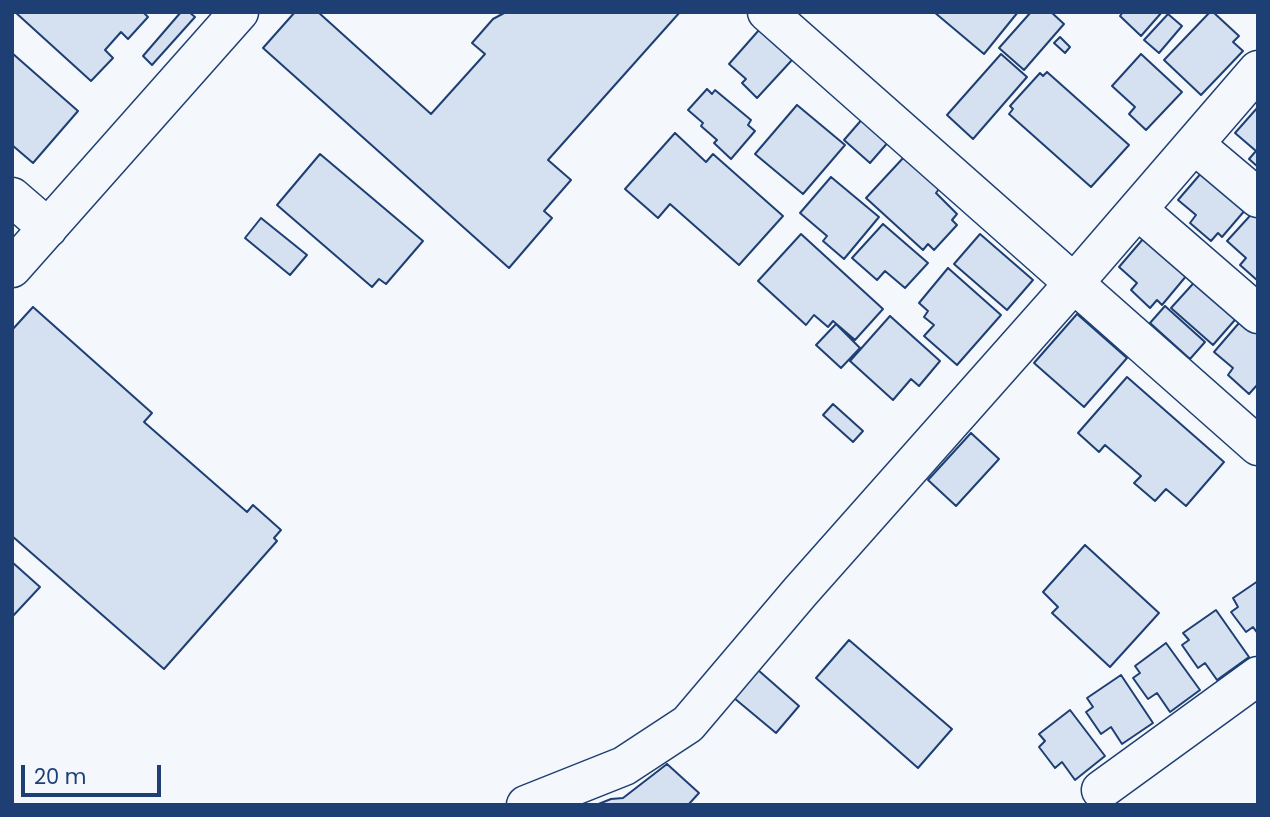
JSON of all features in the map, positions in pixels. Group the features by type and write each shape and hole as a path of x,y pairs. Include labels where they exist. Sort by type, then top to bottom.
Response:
{"street":[{"path":"12,268 239,12"},
{"path":"767,12 1258,446"},
{"path":"526,805 624,766 688,723 800,592 1074,284 1258,70"},
{"path":"1194,144 1258,198"},
{"path":"12,197 48,228"},
{"path":"1138,210 1258,314"},
{"path":"1101,790 1258,676"}],"building":[{"path":"15,12 143,12 148,17 128,39 121,32 105,50 113,58 91,81"},
{"path":"181,12 189,12 195,17 152,65 143,56"},
{"path":"295,12 318,12 431,114 485,54 472,43 493,19 506,12 680,12 548,160 571,180 544,211 552,218 509,268 263,48"},
{"path":"934,12 1018,12 984,54"},
{"path":"1031,12 1051,12 1064,24 1024,70 999,48"},
{"path":"1123,12 1162,12 1141,36 1120,16"},
{"path":"1210,12 1239,36 1233,42 1243,51 1201,95 1164,60"},
{"path":"1168,14 1182,26 1159,53 1144,40"},
{"path":"759,30 792,60 757,98 742,83 746,79 729,64"},
{"path":"1060,37 1070,47 1065,53 1054,43"},
{"path":"12,53 78,111 33,163 12,145"},
{"path":"1001,54 1027,77 973,139 947,115"},
{"path":"1141,54 1182,92 1146,130 1129,114 1135,107 1112,86"},
{"path":"1047,72 1129,145 1091,187 1009,114 1013,109 1010,106 1040,73 1043,76"},
{"path":"707,89 712,94 715,90 751,120 748,125 755,131 731,159 714,143 717,140 701,126 703,123 688,110"},
{"path":"797,105 845,145 803,194 755,154"},
{"path":"1258,107 1258,167 1249,159 1256,151 1235,133"},
{"path":"864,117 890,140 870,163 844,140"},
{"path":"675,133 706,162 713,154 783,216 739,265 670,204 658,218 625,189"},
{"path":"320,154 423,241 386,284 379,279 372,287 277,205"},
{"path":"904,157 939,189 936,193 957,214 952,220 957,225 934,250 928,244 923,250 866,198"},
{"path":"1209,164 1252,202 1222,237 1218,233 1211,241 1190,223 1196,215 1178,200"},
{"path":"831,177 879,217 844,259 823,241 827,236 800,213"},
{"path":"1258,207 1258,281 1240,265 1246,258 1227,241"},
{"path":"261,218 307,255 290,275 245,238"},
{"path":"883,224 928,263 905,288 885,271 877,280 852,258"},
{"path":"1149,232 1192,269 1162,305 1157,300 1150,308 1131,290 1137,283 1119,267"},
{"path":"801,234 883,309 855,340 833,321 828,327 814,315 806,325 758,281"},
{"path":"980,234 1033,280 1007,310 954,264"},
{"path":"948,268 1001,315 957,365 924,336 934,325 924,317 928,311 919,303"},
{"path":"1200,276 1241,313 1213,345 1171,308"},
{"path":"1165,306 1205,342 1190,359 1150,323"},
{"path":"33,307 152,413 144,422 247,512 253,505 281,530 274,538 277,541 164,669 12,536 12,330"},
{"path":"1077,314 1127,358 1084,407 1034,363"},
{"path":"890,316 940,361 919,386 911,379 893,400 850,361"},
{"path":"1245,316 1258,328 1258,384 1249,394 1228,375 1233,368 1214,352"},
{"path":"836,324 860,348 841,368 816,345"},
{"path":"1127,377 1224,462 1186,506 1166,489 1155,501 1134,483 1141,476 1105,445 1099,452 1078,433"},
{"path":"833,404 863,431 853,442 823,415"},
{"path":"971,433 999,459 956,506 928,480"},
{"path":"1085,545 1159,613 1110,667 1052,613 1058,607 1043,592"},
{"path":"12,562 40,587 12,617"},
{"path":"1258,581 1258,634 1253,627 1246,632 1231,612 1238,607 1233,598"},
{"path":"1216,610 1249,657 1217,680 1205,663 1198,668 1182,645 1189,640 1183,633"},
{"path":"849,640 952,729 918,768 816,678"},
{"path":"1166,643 1200,690 1170,712 1157,693 1148,699 1133,678 1140,673 1135,666"},
{"path":"758,670 799,706 776,733 734,698"},
{"path":"1121,675 1153,723 1122,744 1111,727 1101,734 1086,712 1093,707 1087,698"},
{"path":"1070,710 1105,756 1075,780 1062,762 1055,768 1039,747 1045,741 1039,734"},
{"path":"667,764 699,793 688,805 596,805 623,798"}]}
